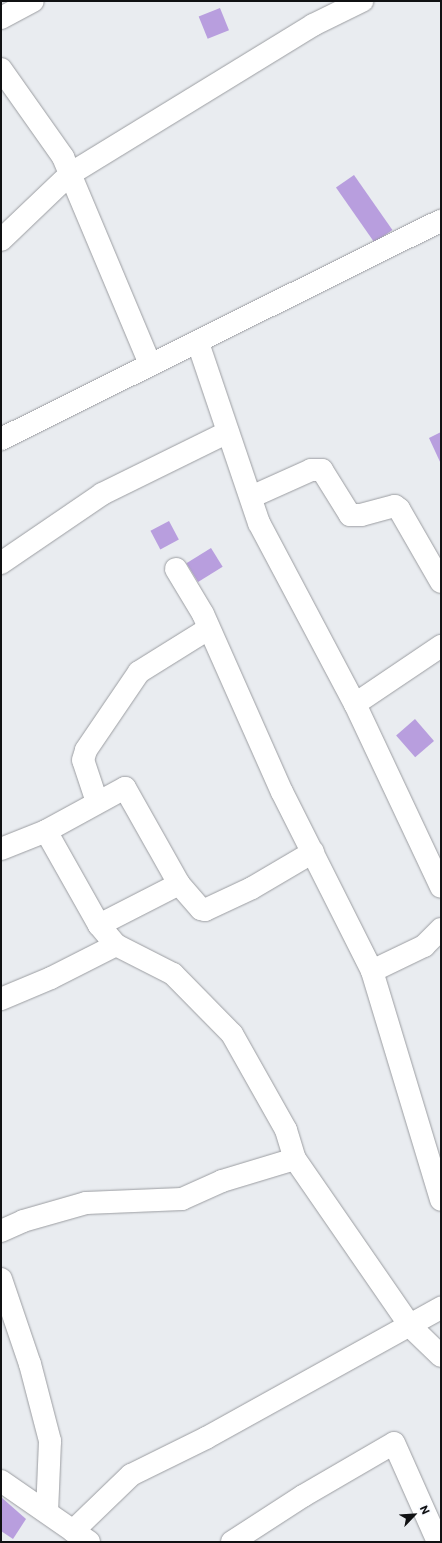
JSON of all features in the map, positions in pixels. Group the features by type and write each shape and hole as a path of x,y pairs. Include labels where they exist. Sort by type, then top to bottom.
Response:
{"street":[{"path":"1,18 33,1"},
{"path":"1,240 70,174 306,29 329,8 362,1"},
{"path":"1,69 63,157 150,364"},
{"path":"1,439 150,364 198,343 440,227"},
{"path":"198,343 259,523 355,704 441,887"},
{"path":"1,563 102,494 228,432"},
{"path":"250,497 311,470 322,470 350,515 362,515 395,506 399,509 441,582"},
{"path":"176,569 208,629 282,792 372,971 440,1193"},
{"path":"97,802 83,760 86,750 139,672 208,629"},
{"path":"355,704 441,646"},
{"path":"1,849 46,831 125,788 180,884 200,909 205,910 252,888 313,852"},
{"path":"46,831 99,924 116,945 173,974 232,1034 286,1130 295,1159 410,1326 441,1356"},
{"path":"99,924 132,906 180,884"},
{"path":"372,971 424,946 441,929"},
{"path":"1,999 51,978 116,945"},
{"path":"1,1231 23,1220 86,1203 182,1199 222,1181 295,1159"},
{"path":"1,1279 30,1364 50,1441 48,1512"},
{"path":"1,1481 81,1536 131,1475 206,1438 441,1308"},
{"path":"232,1542 303,1496 394,1443 438,1542"}],"building":[{"path":"220,8 229,30 208,39 199,17"},
{"path":"354,175 392,230 374,243 336,188"},
{"path":"441,432 441,464 429,438"},
{"path":"169,521 179,540 160,549 150,531"},
{"path":"211,548 223,567 198,582 186,563"},
{"path":"415,719 434,741 415,757 396,735"},
{"path":"1,1497 26,1519 13,1539 1,1531"}]}
